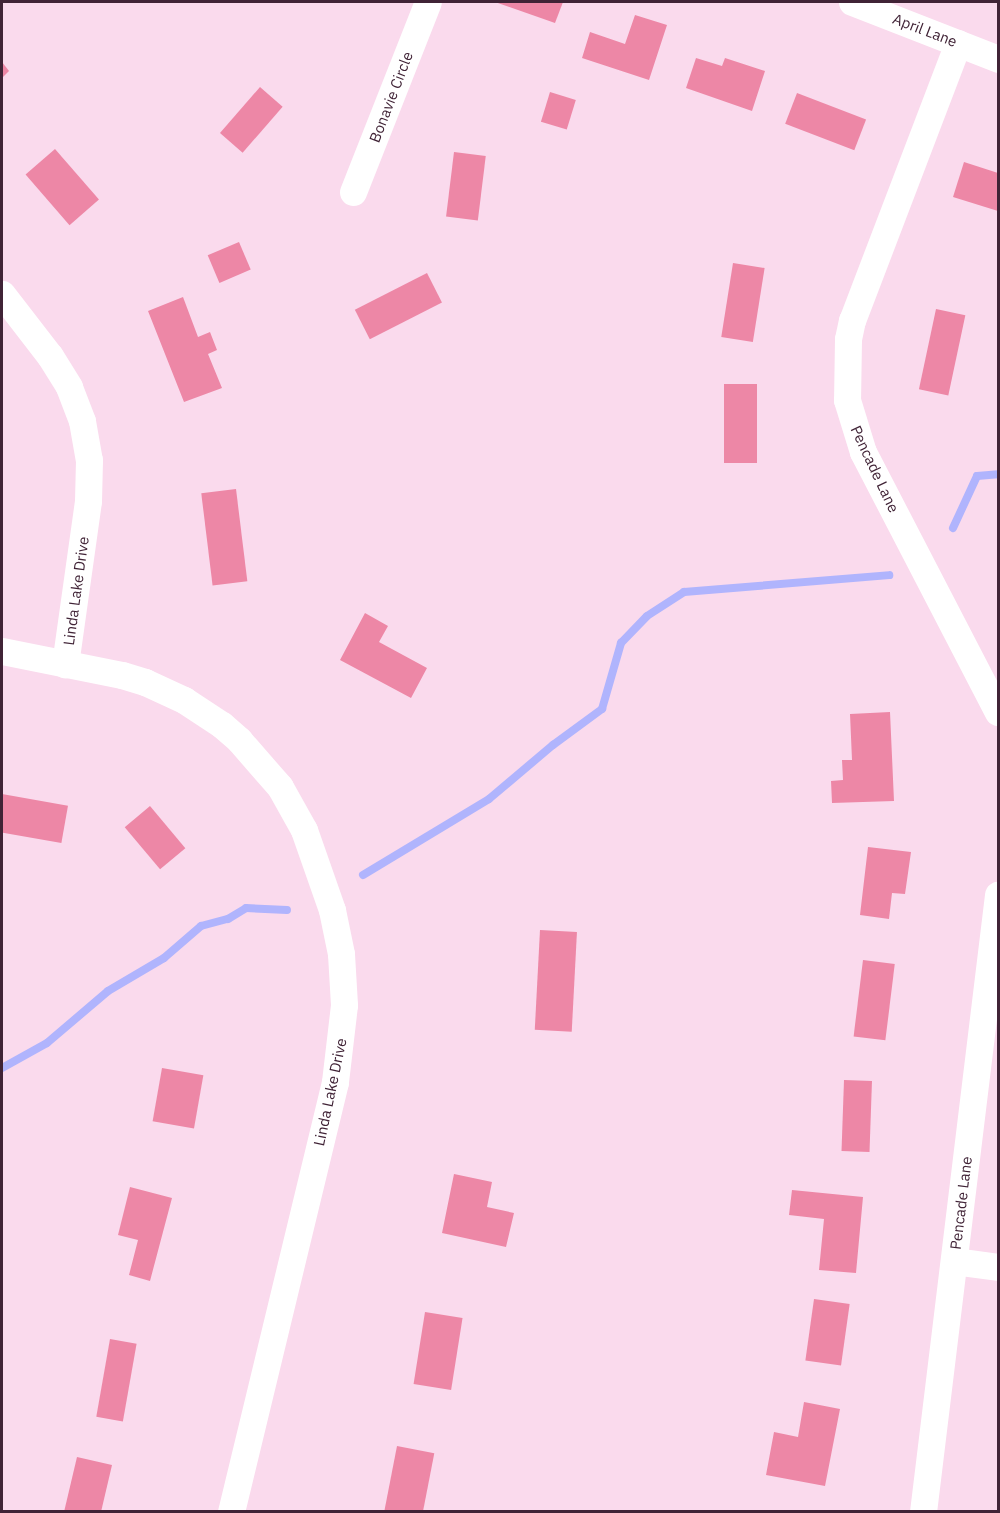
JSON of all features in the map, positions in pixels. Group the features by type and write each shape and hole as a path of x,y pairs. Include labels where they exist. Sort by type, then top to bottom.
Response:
{"street":[{"name":"Bonavie Circle","path":"353,192 428,2"},
{"name":"April Lane","path":"852,2 999,58"},
{"name":"Pencade Lane","path":"958,43 852,320 848,339 847,400 863,452 999,712"},
{"name":"Linda Lake Drive","path":"2,294 50,356 69,387 82,421 88,460 88,501 65,664 145,682 184,700 240,740 280,787 304,830 332,910 341,954 344,1005 335,1082 231,1512"},
{"path":"2,651 65,664"},
{"name":"Pencade Lane","path":"923,1512 999,895"},
{"path":"954,1261 999,1267"}],"building":[{"path":"495,2 563,2 555,23"},
{"path":"635,15 667,25 649,80 582,58 590,32 625,44"},
{"path":"696,58 722,66 725,58 765,71 752,111 686,88"},
{"path":"2,62 9,71 2,78"},
{"path":"260,87 283,107 243,153 220,133"},
{"path":"550,92 576,100 567,130 541,122"},
{"path":"797,93 866,120 854,150 785,124"},
{"path":"55,149 99,200 70,225 26,175"},
{"path":"454,152 486,156 478,220 446,217"},
{"path":"964,162 998,173 998,211 953,197"},
{"path":"239,242 251,270 219,283 208,255"},
{"path":"733,263 765,268 753,342 721,337"},
{"path":"427,273 442,302 370,339 355,310"},
{"path":"183,297 198,337 210,332 217,350 208,354 222,388 184,402 148,311"},
{"path":"936,309 965,315 948,395 919,389"},
{"path":"724,384 757,384 757,463 724,463"},
{"path":"236,489 247,581 213,586 201,493"},
{"path":"365,613 388,626 379,642 427,668 411,698 340,660"},
{"path":"890,712 894,801 832,803 831,781 843,780 842,760 852,760 850,714"},
{"path":"2,794 68,806 61,843 2,833"},
{"path":"150,806 185,848 160,869 125,827"},
{"path":"868,847 911,852 905,894 892,893 889,919 860,915"},
{"path":"540,930 577,932 572,1032 535,1030"},
{"path":"863,960 895,964 885,1040 854,1036"},
{"path":"162,1068 203,1075 194,1128 153,1121"},
{"path":"844,1080 872,1081 870,1152 842,1151"},
{"path":"454,1174 492,1182 487,1207 514,1213 506,1247 442,1233"},
{"path":"130,1187 172,1198 150,1281 129,1275 138,1240 118,1235"},
{"path":"792,1190 863,1197 856,1273 819,1270 824,1219 789,1215"},
{"path":"814,1299 850,1304 841,1365 805,1360"},
{"path":"425,1312 463,1318 451,1390 414,1384"},
{"path":"110,1339 137,1344 123,1421 96,1417"},
{"path":"804,1402 840,1409 825,1486 766,1475 774,1432 798,1437"},
{"path":"397,1446 434,1453 423,1512 384,1512"},
{"path":"77,1457 112,1465 101,1512 64,1512"}],"waterway":[{"path":"953,528 977,476 998,474"},
{"path":"363,875 489,799 553,745 602,709 621,643 647,616 684,592 889,575"},
{"path":"2,1068 47,1043 108,991 164,958 201,926 228,919 246,908 287,910"}]}
